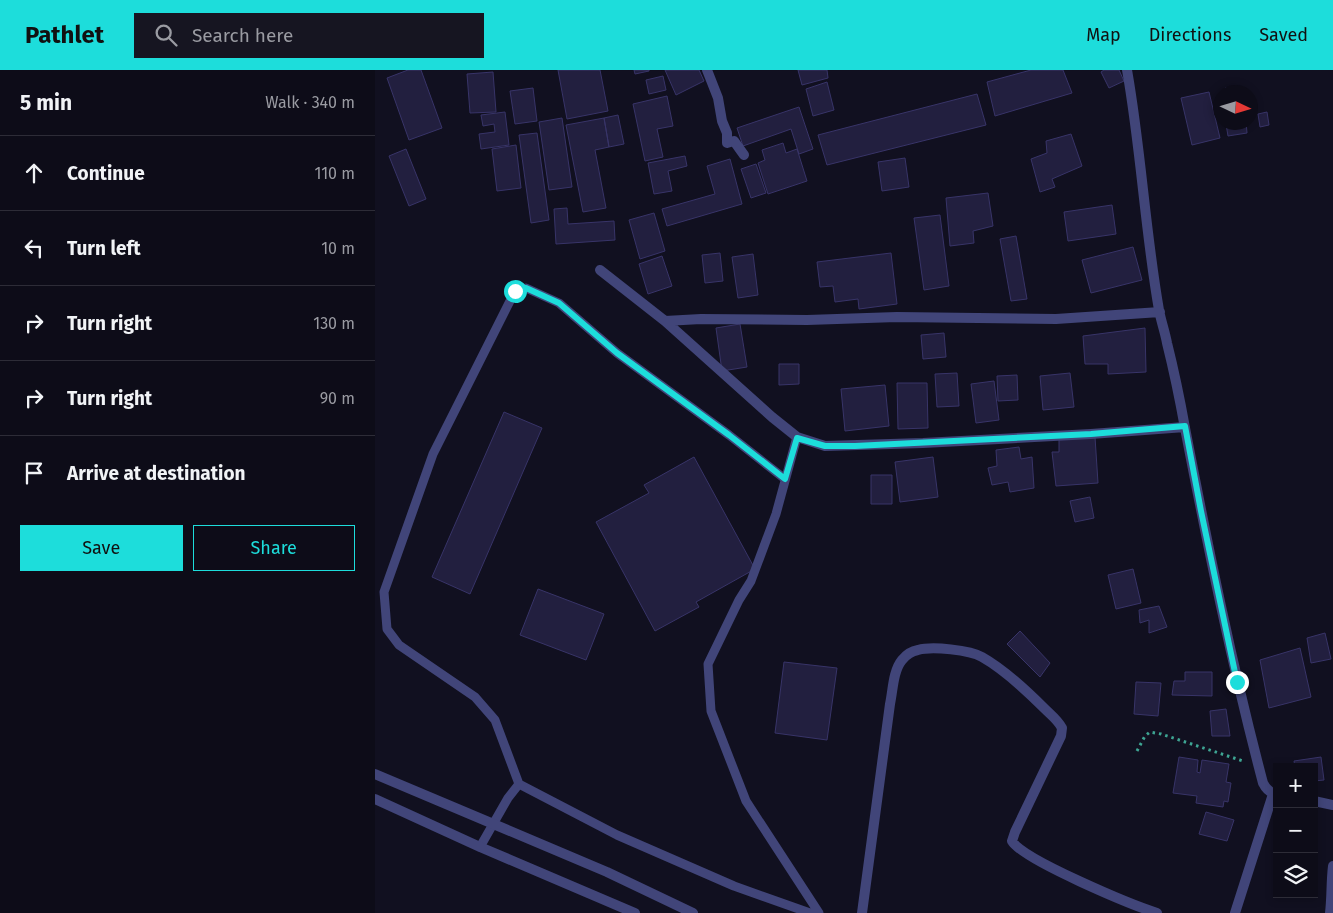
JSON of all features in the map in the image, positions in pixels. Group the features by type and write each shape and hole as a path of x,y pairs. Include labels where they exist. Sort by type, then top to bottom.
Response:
{"street":[{"path":"707,70 718,98 721,121 727,133 727,143 734,141 744,155"},
{"path":"1127,70 1134,107 1151,254 1160,312 1237,682 1263,783 1266,789 1273,793"},
{"path":"600,270 665,321 797,438 825,446 1091,434 1185,426"},
{"path":"665,321 897,317 1056,319 1160,312"},
{"path":"862,913 890,704 896,673 901,660 910,653 919,649 933,648 982,657 1031,696 1063,728 1061,736 1015,832 1012,841 1014,844 1031,857 1091,886 1157,913"},
{"path":"375,774 607,872 693,913"},
{"path":"375,799 480,847 635,913"},
{"path":"1235,913 1273,800"},
{"path":"1318,802 1333,805"},
{"path":"1330,913 1330,889 1333,866"}],"lane":[{"path":"785,479 729,435 617,353 559,303 526,288 515,291 433,454 384,592 387,629 399,645 475,697 495,720 519,784 617,834 735,886 810,913"},
{"path":"797,438 777,514 751,580 739,600 708,664 711,711 746,801 819,913"},
{"path":"480,847 508,798 519,784"}],"path":[{"path":"1137,751 1145,736 1150,732 1258,766"}],"building":[{"path":"408,70 421,70 442,128 409,140 387,78"},
{"path":"558,70 600,70 608,111 567,119"},
{"path":"634,70 649,70 649,71 635,74"},
{"path":"665,70 699,70 704,81 676,95"},
{"path":"798,70 827,70 828,78 802,85"},
{"path":"1031,70 1063,70 1072,93 995,116 987,82"},
{"path":"1104,70 1119,70 1124,81 1109,88 1101,72"},
{"path":"493,72 496,112 470,113 467,74"},
{"path":"663,76 666,90 649,94 646,80"},
{"path":"827,82 834,110 813,116 806,89"},
{"path":"533,88 537,121 515,124 510,91"},
{"path":"1209,92 1213,109 1213,130 1218,130 1220,138 1192,145 1181,98"},
{"path":"977,94 986,125 827,165 818,135"},
{"path":"667,96 673,126 657,129 663,157 645,161 633,104"},
{"path":"799,107 813,149 799,154 791,129 743,146 737,128"},
{"path":"505,112 509,145 481,149 479,134 495,132 494,124 483,126 481,115"},
{"path":"1267,112 1269,125 1260,127 1258,114"},
{"path":"618,115 624,144 609,147 604,118"},
{"path":"562,118 572,187 549,190 539,122"},
{"path":"604,118 609,147 595,150 606,208 583,212 566,125"},
{"path":"1227,130 1247,130 1247,133 1228,136"},
{"path":"537,133 549,220 531,223 519,135"},
{"path":"1071,134 1082,166 1052,179 1055,187 1040,192 1031,159 1047,153 1046,141"},
{"path":"783,143 786,153 797,149 807,181 768,194 758,163 765,160 762,150"},
{"path":"516,145 521,188 497,191 492,149"},
{"path":"406,149 426,199 409,206 389,156"},
{"path":"685,156 687,166 668,171 672,191 654,194 648,163"},
{"path":"905,158 909,187 882,191 878,162"},
{"path":"730,159 742,204 667,226 662,209 715,194 707,166"},
{"path":"756,164 766,193 751,198 741,169"},
{"path":"988,193 993,226 973,231 974,243 950,246 946,198"},
{"path":"1112,205 1116,234 1068,241 1064,212"},
{"path":"567,208 568,224 614,221 615,240 556,244 554,209"},
{"path":"654,213 665,251 640,259 629,220"},
{"path":"940,215 949,286 924,290 914,218"},
{"path":"1016,236 1027,299 1011,301 1000,239"},
{"path":"1133,247 1142,280 1091,293 1082,260"},
{"path":"720,253 723,281 705,283 702,255"},
{"path":"891,253 897,304 859,309 858,299 835,302 833,286 820,287 817,262"},
{"path":"753,254 758,295 738,298 732,257"},
{"path":"662,256 672,286 648,294 639,264"},
{"path":"740,324 747,367 722,371 716,328"},
{"path":"1145,328 1146,372 1108,374 1108,364 1085,364 1083,336"},
{"path":"944,333 946,357 923,359 921,335"},
{"path":"779,364 799,364 799,384 779,385"},
{"path":"957,373 959,406 937,407 935,374"},
{"path":"1070,373 1074,407 1043,410 1040,376"},
{"path":"1017,375 1018,400 998,401 997,376"},
{"path":"994,381 999,420 976,423 971,384"},
{"path":"897,383 927,383 928,428 898,429"},
{"path":"885,385 889,426 845,431 841,389"},
{"path":"504,412 542,428 470,594 432,577"},
{"path":"1095,437 1098,483 1056,486 1052,452 1059,452 1059,439"},
{"path":"1019,447 1021,459 1032,457 1034,488 1010,492 1008,482 992,485 988,468 997,466 996,450"},
{"path":"694,457 755,569 696,602 699,607 655,631 596,522 649,493 644,485"},
{"path":"933,457 938,497 900,502 895,462"},
{"path":"871,475 892,475 892,504 871,504"},
{"path":"1090,497 1094,518 1075,522 1070,501"},
{"path":"1133,569 1141,603 1116,609 1108,575"},
{"path":"538,589 604,614 586,660 520,635"},
{"path":"1159,606 1167,627 1149,633 1149,620 1140,623 1139,610"},
{"path":"1020,631 1050,663 1040,677 1007,644"},
{"path":"1325,633 1331,659 1311,663 1307,638"},
{"path":"1300,648 1311,697 1269,708 1260,660"},
{"path":"784,662 837,668 827,740 775,733"},
{"path":"1185,672 1212,672 1212,696 1172,695 1174,681 1185,681"},
{"path":"1136,682 1161,683 1158,716 1134,714"},
{"path":"1226,709 1230,736 1212,736 1210,711"},
{"path":"1179,757 1198,760 1197,772 1200,773 1202,760 1229,764 1226,782 1231,783 1228,802 1224,801 1223,807 1196,803 1197,796 1173,793"},
{"path":"1321,757 1324,780 1318,781 1318,763 1294,763 1294,761"},
{"path":"1206,812 1234,820 1227,841 1199,834"}],"route":[{"path":"515,291 526,288 559,303 617,353 729,435 785,479 797,438 825,446 855,446 1091,434 1185,426 1237,682"}]}
